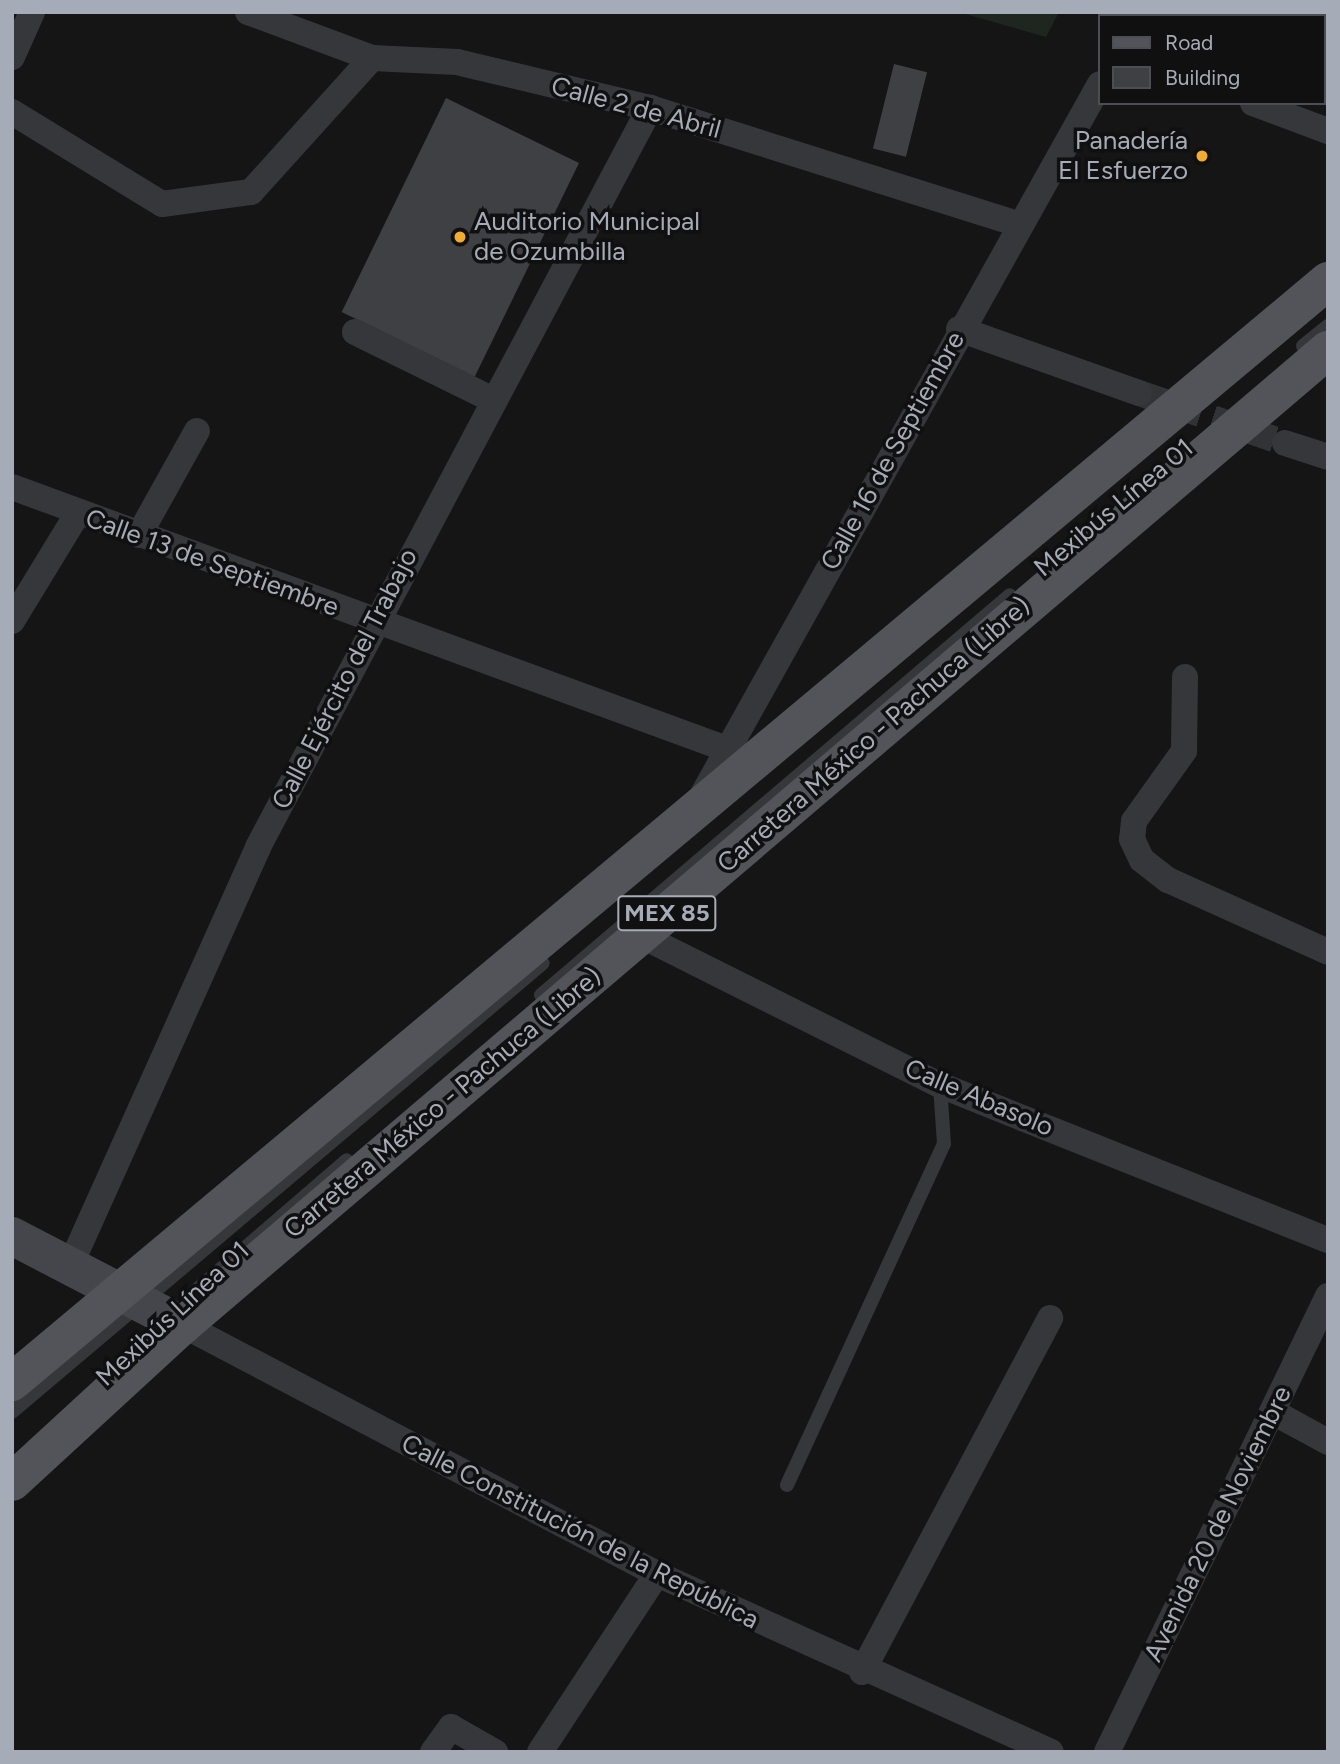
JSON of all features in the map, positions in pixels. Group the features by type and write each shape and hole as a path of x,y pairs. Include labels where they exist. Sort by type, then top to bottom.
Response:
{"main road":[{"name":"Carretera México - Pachuca (Libre)","path":"12,1482 152,1309 689,820 1328,281"},
{"name":"Carretera México - Pachuca (Libre)","path":"12,1382 152,1309 640,935 1328,350"}],"street":[{"path":"15,46 32,12"},
{"name":"Calle 2 de Abril","path":"248,12 295,21 372,58 457,62 650,108 1020,225"},
{"path":"12,113 162,204 251,192 372,58"},
{"name":"Calle 16 de Septiembre","path":"689,820 959,329 1098,88"},
{"path":"1258,105 1328,131"},
{"name":"Calle Ejército del Trabajo","path":"70,1266 222,920 373,622 650,108"},
{"path":"959,329 1139,393"},
{"path":"355,332 493,400"},
{"path":"139,535 197,431"},
{"path":"1286,443 1328,457"},
{"name":"Calle 13 de Septiembre","path":"12,488 729,750"},
{"path":"12,621 78,513"},
{"path":"1185,677 1189,735 1134,821 1132,839 1142,860 1168,880 1328,952"},
{"name":"Calle Abasolo","path":"640,935 940,1085 1328,1240"},
{"path":"12,1236 152,1309"},
{"name":"Avenida 20 de Noviembre","path":"1107,1752 1328,1296"},
{"name":"Calle Constitución de la República","path":"152,1309 657,1574 862,1672 1051,1752"},
{"path":"862,1672 1050,1318"},
{"path":"1273,1412 1328,1441"},
{"path":"540,1752 657,1574"},
{"path":"433,1752 452,1727 495,1752"}],"lane":[{"name":"Mexibús Línea 01","path":"667,857 1328,301"},
{"path":"1285,362 1328,326"},
{"name":"Mexibús Línea 01","path":"528,1006 1029,579"},
{"name":"Mexibús Línea 01","path":"12,1461 152,1309 551,956"},
{"path":"787,1485 944,1144 940,1085"},
{"name":"Mexibús Línea 01","path":"12,1412 152,1309 360,1149"}],"shaded area":[{"path":"958,12 1059,12 1046,37"}],"building":[{"path":"894,64 927,72 906,157 873,148"},
{"name":"Auditorio Municipal de Ozumbilla","path":"446,98 579,163 475,377 342,312"}],"tunnel":[{"path":"1139,393 1285,443"}],"place":[{"name":"Panadería El Esfuerzo","path":"1202,156"},
{"name":"Auditorio Municipal de Ozumbilla","path":"460,237"}]}
